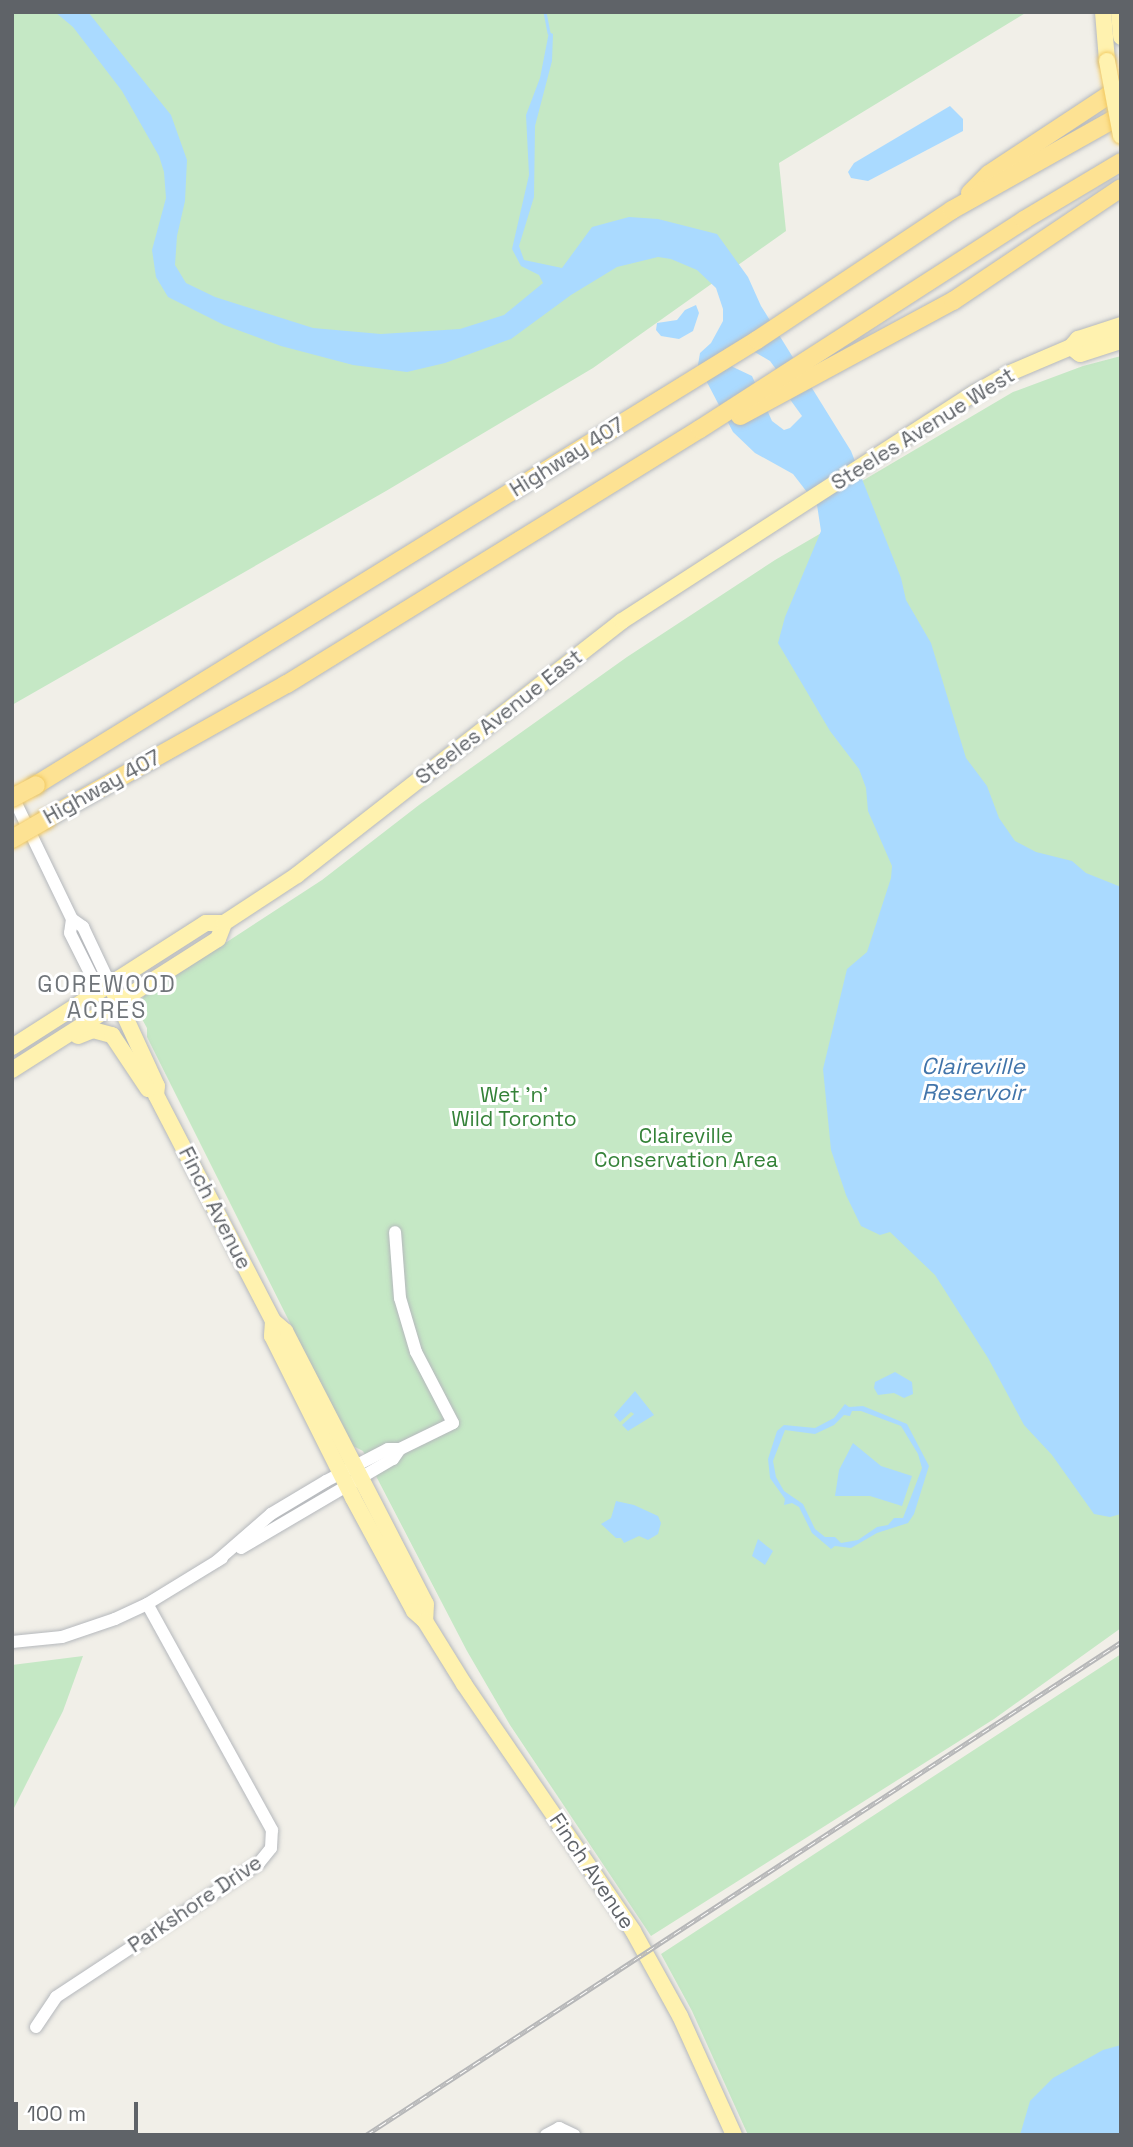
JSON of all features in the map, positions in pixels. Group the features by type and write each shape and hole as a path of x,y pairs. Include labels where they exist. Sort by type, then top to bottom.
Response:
{"highway":[{"path":"952,210 989,174 1121,87"},
{"name":"Highway 407","path":"12,796 36,785 628,419 789,318 952,210 1121,115"},
{"path":"816,363 1121,162"},
{"path":"816,363 953,301 1121,188"},
{"name":"Highway 407","path":"12,839 287,684 700,429 739,417 816,363"}],"main road":[{"path":"1103,12 1107,61 1121,136"},
{"path":"1119,12 1121,37"},
{"name":"Steeles Avenue West","path":"779,519 1001,378 1071,347 1078,338 1121,325"},
{"name":"Steeles Avenue West","path":"1071,347 1080,354 1121,341"},
{"name":"Steeles Avenue East","path":"12,1070 218,939 225,923 297,875 622,621 779,519"},
{"name":"Steeles Avenue East","path":"12,1047 206,923 225,923"},
{"name":"Finch Avenue","path":"104,988 152,1092 273,1321 285,1331 350,1476 426,1604 425,1621 464,1684 633,1931 680,2016 734,2135"},
{"path":"47,1048 61,1047 88,1031 107,1033 117,1039 152,1092"}],"street":[{"path":"12,796 72,919 83,927 104,988"},
{"path":"12,1642 62,1637 147,1604 217,1561 271,1514 350,1476 393,1459 400,1449 453,1423 416,1352 400,1298 395,1232"},
{"name":"Parkshore Drive","path":"36,2028 55,1997 259,1863 271,1848 272,1830 147,1604"},
{"path":"546,2135 559,2128 574,2135"}],"green space":[{"path":"12,12 1027,12 779,163 786,231 593,368 386,491 12,705"},
{"name":"Wet 'n' Wild Toronto","path":"1121,356 1121,1628 994,1719 651,1936 510,1725 467,1651 363,1451 351,1445 147,1037 147,1028 137,1010 144,996 322,880 419,805 627,657 775,560 871,504 862,481 1013,392 1083,366"},
{"path":"1121,1654 1121,2135 748,2135 692,2011 661,1954"},
{"path":"83,1656 63,1711 12,1812 12,1665"}],"water":[{"name":"Claireville Reservoir","path":"55,12 88,12 171,115 187,160 185,201 177,236 175,265 186,283 215,297 313,328 381,334 460,329 504,315 543,283 539,275 521,266 512,249 529,175 526,115 540,78 549,32 553,34 552,61 535,126 534,197 519,246 524,260 562,268 592,227 629,217 658,219 717,234 748,277 761,306 851,451 901,578 906,600 931,643 966,758 987,786 999,818 1015,841 1036,852 1072,861 1086,873 1121,887 1121,1514 1110,1517 1094,1514 1052,1455 1024,1425 988,1358 935,1275 890,1232 880,1235 861,1226 846,1195 831,1150 823,1069 847,969 867,952 891,878 892,866 868,811 866,788 859,769 830,731 778,643 785,617 821,531 817,505 793,474 755,453 733,432 698,365 700,353 711,343 723,321 723,309 716,288 697,270 671,259 658,257 617,267 571,295 511,339 445,363 407,372 353,365 281,346 224,325 168,297 156,277 152,250 166,198 164,172 159,156 122,91 73,27","holes":["748,348 770,361 784,380 789,398 802,416 790,428 784,430 772,421 752,376 733,367 725,357"]},
{"path":"950,106 963,119 963,131 868,181 851,178 848,172 854,163"},
{"path":"696,305 699,313 693,331 679,339 661,336 656,330 657,323 677,320 685,310"},
{"path":"895,1372 912,1382 913,1394 904,1398 894,1393 878,1395 874,1388 875,1382"},
{"path":"635,1391 654,1415 628,1431 622,1425 634,1414 631,1412 620,1422 614,1415"},
{"path":"845,1404 849,1407 863,1406 907,1424 929,1466 914,1514 908,1523 877,1533 851,1548 835,1546 831,1549 812,1533 799,1507 792,1503 784,1505 785,1499 770,1478 768,1459 777,1431 784,1425 815,1428 834,1418","holes":["852,1411 861,1411 901,1426 918,1454 922,1468 903,1518 894,1518 888,1525 877,1527 858,1540 841,1543 835,1537 825,1537 815,1529 803,1504 784,1491 776,1477 773,1461 785,1430 815,1434 834,1425 844,1415 850,1416"]},
{"path":"853,1443 881,1466 912,1476 902,1506 870,1496 835,1496 839,1470"},
{"path":"616,1501 634,1505 658,1516 661,1523 658,1534 648,1540 639,1536 624,1543 621,1538 616,1538 601,1524 611,1518"},
{"path":"758,1539 773,1551 765,1565 752,1556"},
{"path":"1121,2045 1121,2135 1020,2135 1030,2101 1053,2078 1103,2050"}],"waterway":[{"path":"545,12 549,33"}],"railway":[{"path":"366,2135 1121,1642"}],"district":[{"name":"GOREWOOD ACRES","path":"107,997"}],"park label":[{"name":"Claireville Conservation Area","path":"686,1148"}]}
